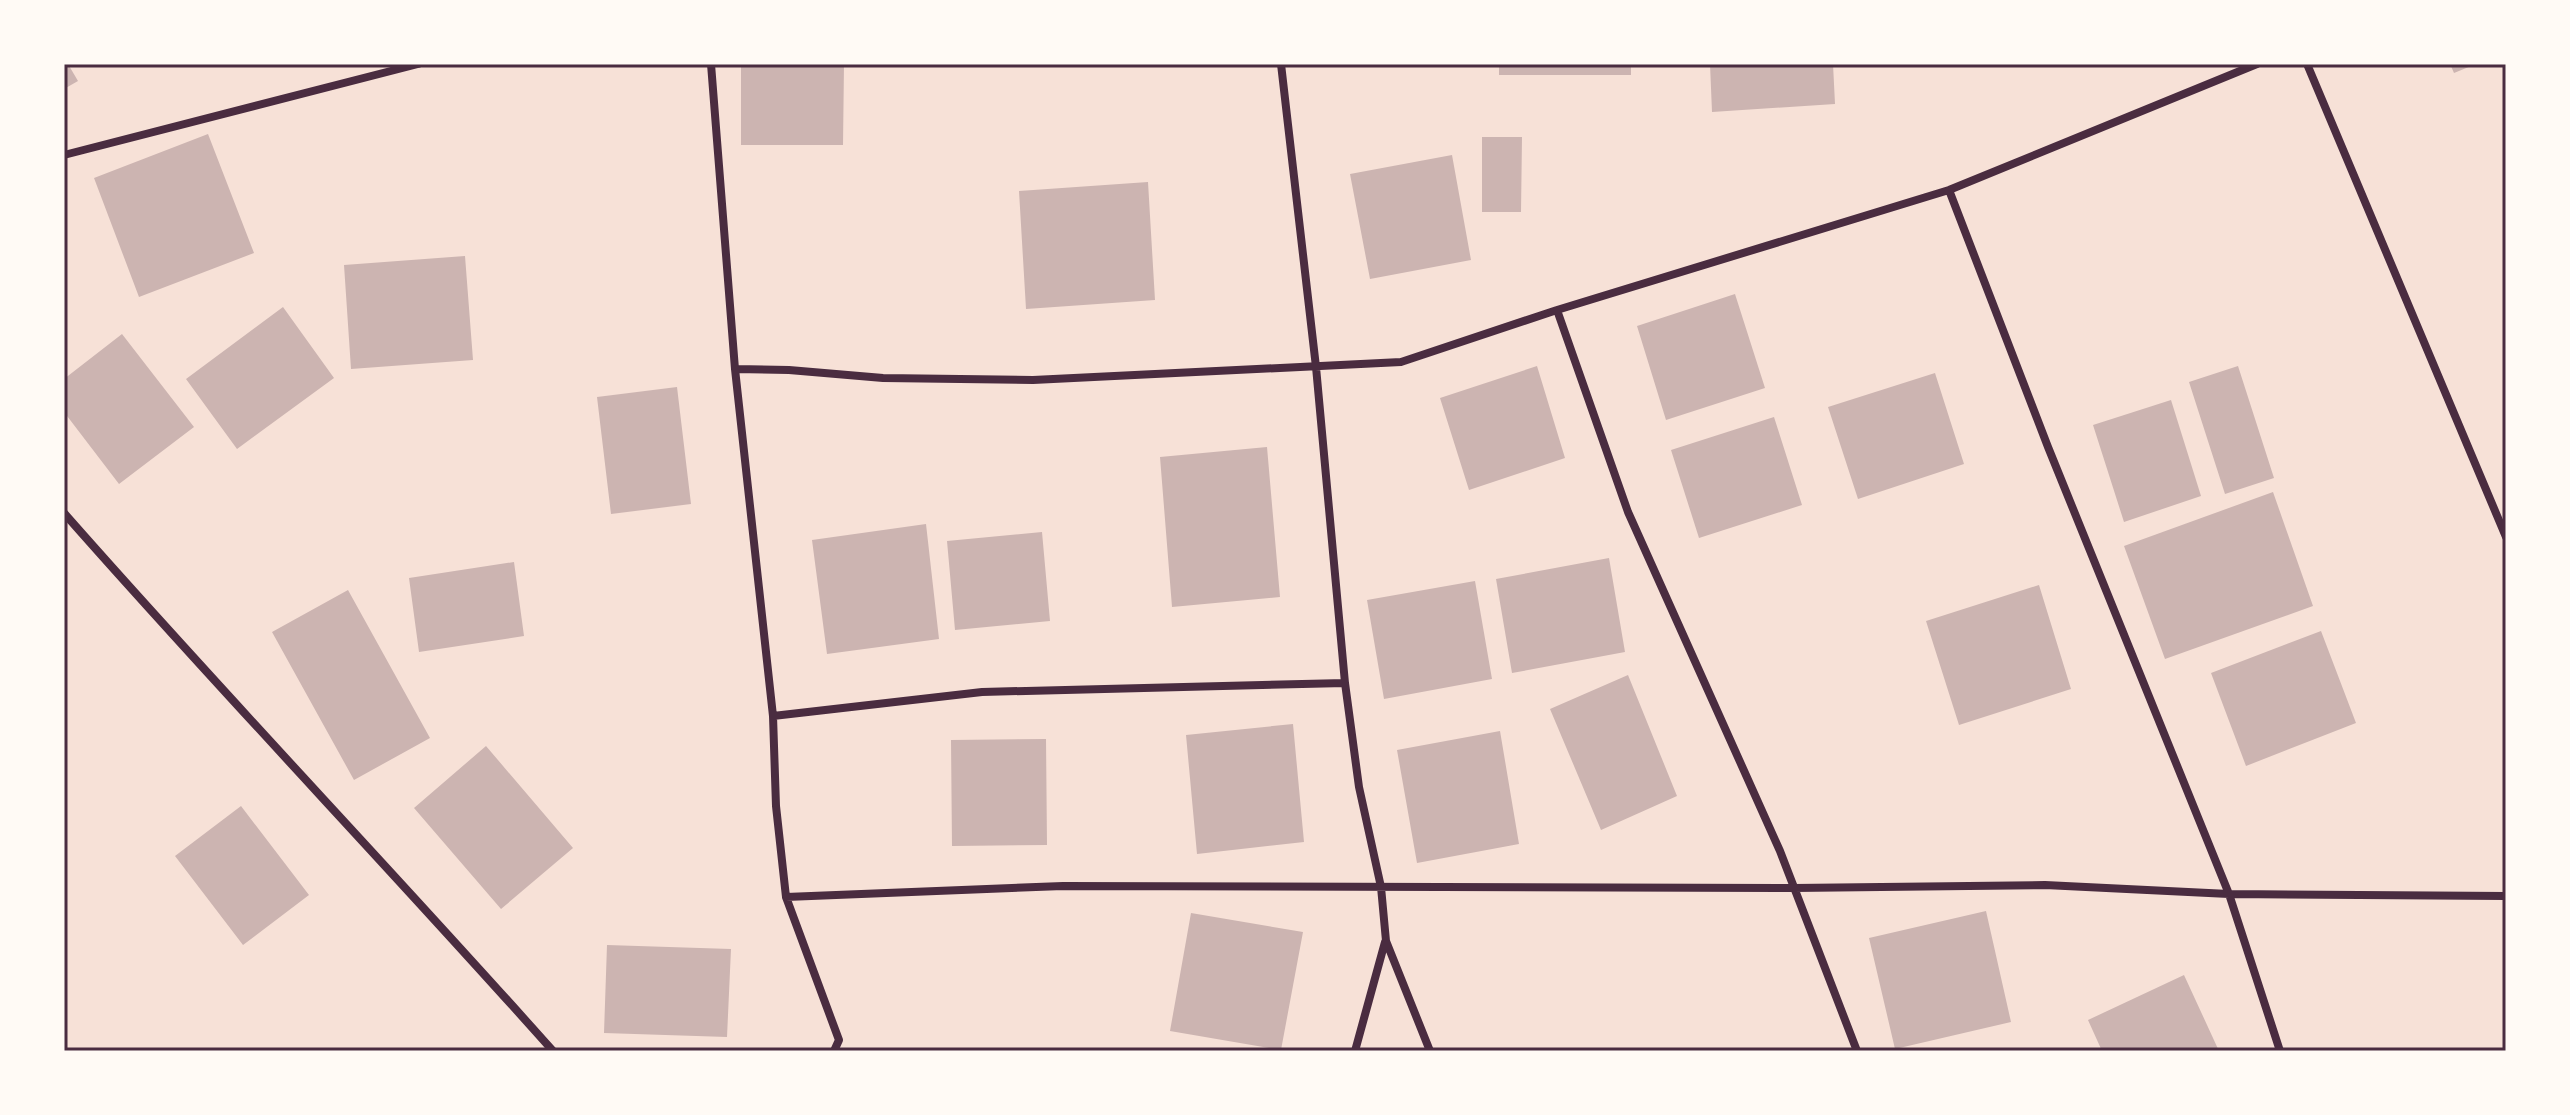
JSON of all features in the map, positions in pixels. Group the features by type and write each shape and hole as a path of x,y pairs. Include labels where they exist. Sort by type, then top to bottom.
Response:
{"street":[{"path":"64,155 418,64"},
{"path":"711,64 735,369 773,716 776,806 786,897 844,1051"},
{"path":"1281,64 1316,367 1345,683 1359,787 1381,887 1386,941 1430,1051"},
{"path":"735,369 883,378 1033,380 1401,362 1557,310 1949,190 2257,64"},
{"path":"2307,64 2506,537"},
{"path":"1949,190 2048,447 2229,894 2280,1051"},
{"path":"1557,310 1628,512 1780,851 1857,1051"},
{"path":"64,513 553,1051"},
{"path":"773,716 982,692 1345,683"},
{"path":"786,897 1063,886 1794,888 2045,885 2229,894 2506,896"},
{"path":"1355,1051 1386,941"},
{"path":"834,1051 839,1040"}],"building":[{"path":"64,64 68,64 78,81 64,89"},
{"path":"741,64 844,64 843,145 741,145"},
{"path":"1499,64 1631,64 1631,75 1499,75"},
{"path":"1710,64 1833,64 1835,104 1712,112"},
{"path":"2450,64 2476,64 2454,73"},
{"path":"208,134 254,253 139,297 94,178"},
{"path":"1482,137 1522,137 1521,212 1482,212"},
{"path":"1452,155 1471,260 1370,279 1350,174"},
{"path":"1148,182 1155,300 1026,309 1019,191"},
{"path":"465,256 473,360 351,369 344,265"},
{"path":"1735,294 1765,388 1666,420 1637,326"},
{"path":"283,307 334,378 237,449 186,379"},
{"path":"122,334 194,427 119,484 64,412 64,379"},
{"path":"1537,366 1565,458 1469,490 1440,398"},
{"path":"2238,366 2274,478 2225,494 2189,382"},
{"path":"1935,373 1964,464 1858,499 1828,407"},
{"path":"677,387 691,504 611,514 597,397"},
{"path":"2171,400 2201,496 2124,522 2093,425"},
{"path":"1774,417 1802,505 1699,538 1671,450"},
{"path":"1267,447 1280,597 1172,607 1160,457"},
{"path":"2273,492 2313,606 2165,659 2124,546"},
{"path":"926,524 939,639 827,654 812,540"},
{"path":"1042,532 1050,621 955,630 947,541"},
{"path":"1609,558 1625,652 1512,673 1496,579"},
{"path":"514,562 524,636 419,652 409,578"},
{"path":"1475,581 1492,679 1384,699 1367,600"},
{"path":"2039,585 2071,689 1959,725 1926,621"},
{"path":"348,590 430,738 354,780 272,632"},
{"path":"2321,631 2356,723 2246,766 2211,673"},
{"path":"1628,675 1677,796 1601,830 1550,709"},
{"path":"1293,724 1304,842 1197,854 1186,735"},
{"path":"1500,731 1519,844 1417,863 1397,750"},
{"path":"1046,739 1047,845 952,846 951,740"},
{"path":"486,746 573,848 501,909 414,808"},
{"path":"241,806 309,895 243,945 175,856"},
{"path":"1986,911 2011,1022 1895,1049 1869,938"},
{"path":"1191,913 1303,932 1281,1050 1170,1031"},
{"path":"607,945 731,949 727,1037 604,1033"},
{"path":"2184,975 2219,1051 2102,1051 2088,1020"}]}
